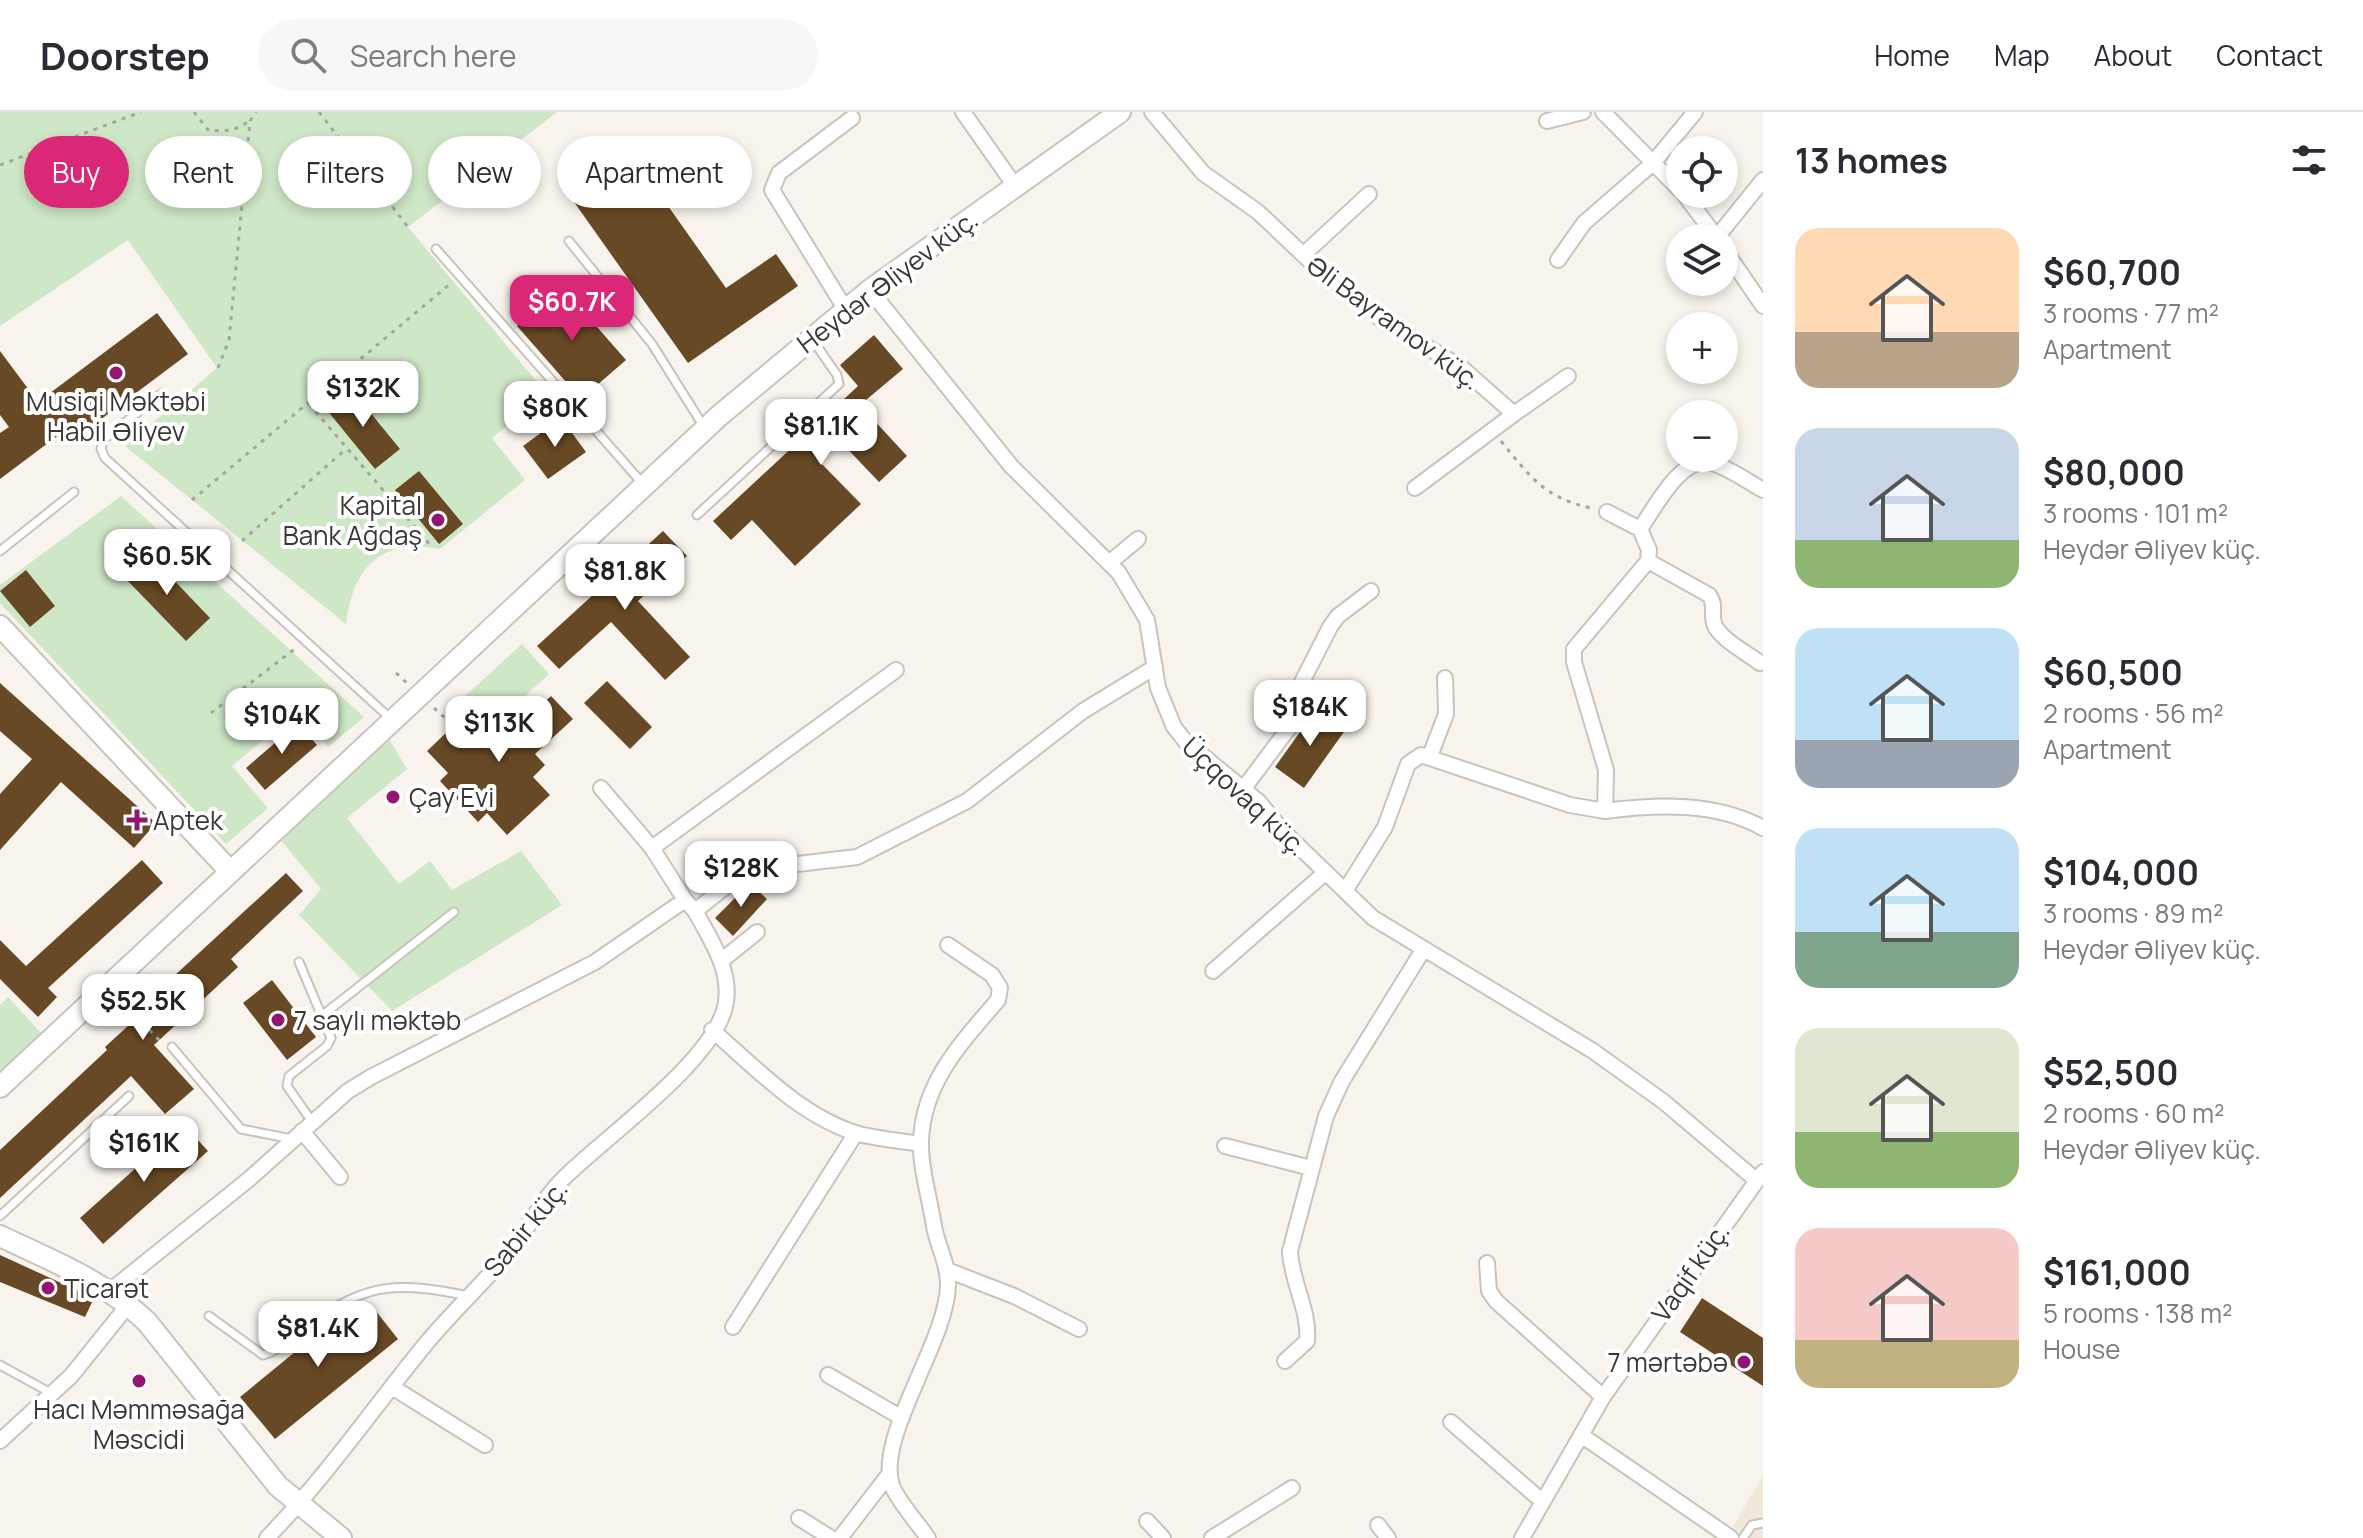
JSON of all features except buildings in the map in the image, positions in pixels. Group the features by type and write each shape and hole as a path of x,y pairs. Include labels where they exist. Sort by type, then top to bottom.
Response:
{"main road":[{"name":"Heydər Əliyev küç.","path":"0,1087 705,429 870,290 1120,112"},
{"path":"0,626 229,870"},
{"path":"0,1236 111,1290 129,1304 298,1506 341,1538"}],"street":[{"path":"963,112 1015,186"},
{"name":"Əli Bayramov küç.","path":"1152,112 1203,173 1258,212 1303,255 1382,320 1462,368 1514,414"},
{"path":"1547,121 1583,112"},
{"path":"1603,112 1666,176"},
{"path":"1558,260 1584,223 1653,163 1695,112"},
{"path":"846,310 772,190 779,173 852,118"},
{"path":"1728,224 1763,180"},
{"path":"1303,255 1369,194"},
{"path":"1694,208 1706,224"},
{"path":"1738,269 1763,306"},
{"name":"Üçqovaq küç.","path":"870,290 1011,466 1109,563 1139,601 1147,620 1158,688 1174,727 1186,742 1244,788 1373,918 1593,1051 1759,1176"},
{"path":"1415,488 1568,376"},
{"path":"1640,529 1675,480 1690,466 1702,462 1712,463 1763,490"},
{"path":"1605,811 1606,770 1574,662 1574,649 1648,561 1649,550 1640,529 1607,512"},
{"path":"1109,563 1138,539"},
{"path":"1648,561 1709,595 1713,601 1713,622 1719,632 1760,663"},
{"path":"1244,788 1300,713 1304,702 1301,684 1330,627 1338,616 1371,591"},
{"path":"111,1290 248,1180 348,1091 371,1077 595,962 755,869 857,857 967,801 1083,711 1155,667"},
{"path":"652,848 896,670"},
{"path":"1430,756 1446,714 1445,678"},
{"path":"1345,891 1385,827 1408,764 1414,757 1430,756 1570,805 1605,811 1679,807 1720,811 1743,816 1763,828"},
{"name":"Sabir küç.","path":"267,1538 298,1506 392,1387 511,1250 563,1179 670,1082 712,1030 724,1010 727,988 721,961 652,848 601,788"},
{"path":"1213,971 1326,872"},
{"path":"721,961 757,932"},
{"path":"840,1538 890,1473 902,1418 937,1339 946,1298 947,1270 937,1241 921,1144 924,1113 937,1077 998,1000 1000,988 992,975 948,945"},
{"path":"1285,1361 1307,1341 1308,1330 1291,1272 1290,1251 1326,1116 1342,1081 1423,950"},
{"path":"712,1030 778,1088 813,1112 856,1133 921,1144"},
{"path":"302,1131 340,1177"},
{"path":"733,1327 856,1133"},
{"path":"1225,1146 1311,1168"},
{"name":"Vaqif küç.","path":"1522,1538 1603,1397 1759,1176"},
{"path":"1487,1263 1489,1291 1496,1301 1603,1397"},
{"path":"947,1270 1014,1296 1079,1329"},
{"path":"0,1441 52,1394 106,1336 129,1304"},
{"path":"828,1375 902,1418"},
{"path":"392,1387 485,1445"},
{"path":"1451,1422 1543,1502"},
{"path":"1581,1435 1731,1538"},
{"path":"890,1473 894,1489 928,1538"},
{"path":"1212,1538 1292,1488"},
{"path":"799,1518 831,1538"},
{"path":"1147,1521 1163,1538"},
{"path":"1378,1525 1388,1538"}],"lane":[{"path":"569,241 652,344 705,429"},
{"path":"436,249 644,486"},
{"path":"697,515 839,384 837,375 811,337"},
{"path":"162,393 103,440 101,449 105,458 392,721"},
{"path":"0,551 74,492"},
{"path":"324,1014 454,912"},
{"path":"172,1047 227,1117 241,1129 302,1131 287,1086 289,1076 327,1046 331,1038 324,1014 299,962"},
{"path":"0,1216 129,1096"},
{"path":"209,1316 263,1355 358,1293 392,1288 433,1289 469,1296"},
{"path":"0,1365 52,1394"},
{"path":"1743,1538 1752,1525 1763,1523"}],"path":[{"path":"0,165 141,112"},
{"path":"194,112 209,131 233,130 250,121"},
{"path":"218,368 229,340 250,121 256,112"},
{"path":"319,112 408,227"},
{"path":"192,500 451,283"},
{"path":"308,403 432,547"},
{"path":"1492,430 1530,477 1558,500 1607,512"},
{"path":"242,541 346,449"},
{"path":"211,713 306,641"},
{"path":"122,1001 165,1047 172,1047"}],"shaded area":[{"path":"1763,1475 1763,1538 1752,1538 1733,1527"}],"green space":[{"path":"0,112 557,112 526,136 428,136 428,208 433,208 408,227 547,394 492,438 525,480 440,549 419,546 401,548 373,561 355,587 346,624 125,446 217,368 128,240 0,326"},
{"path":"121,496 364,717 328,747 297,711 232,766 268,808 226,844 0,603 0,585"},
{"path":"522,644 549,674 491,727 464,697"},
{"path":"389,739 407,769 347,818 399,884 430,861 452,890 521,851 562,905 392,1011 299,915 321,889 280,839"},
{"path":"8,997 44,1036 0,1078 0,1005"}],"place":[{"name":"Musiqi Məktəbi Habil Əliyev","path":"116,373"},
{"name":"Kapital Bank Ağdaş","path":"438,520"},
{"name":"Çay Evi","path":"393,797"},
{"name":"Aptek","path":"137,820"},
{"name":"7 saylı məktəb","path":"278,1020"},
{"name":"Ticarət","path":"48,1288"},
{"name":"7 mərtəbə","path":"1744,1362"},
{"name":"Hacı Məmməsağa Məscidi","path":"139,1381"}]}
